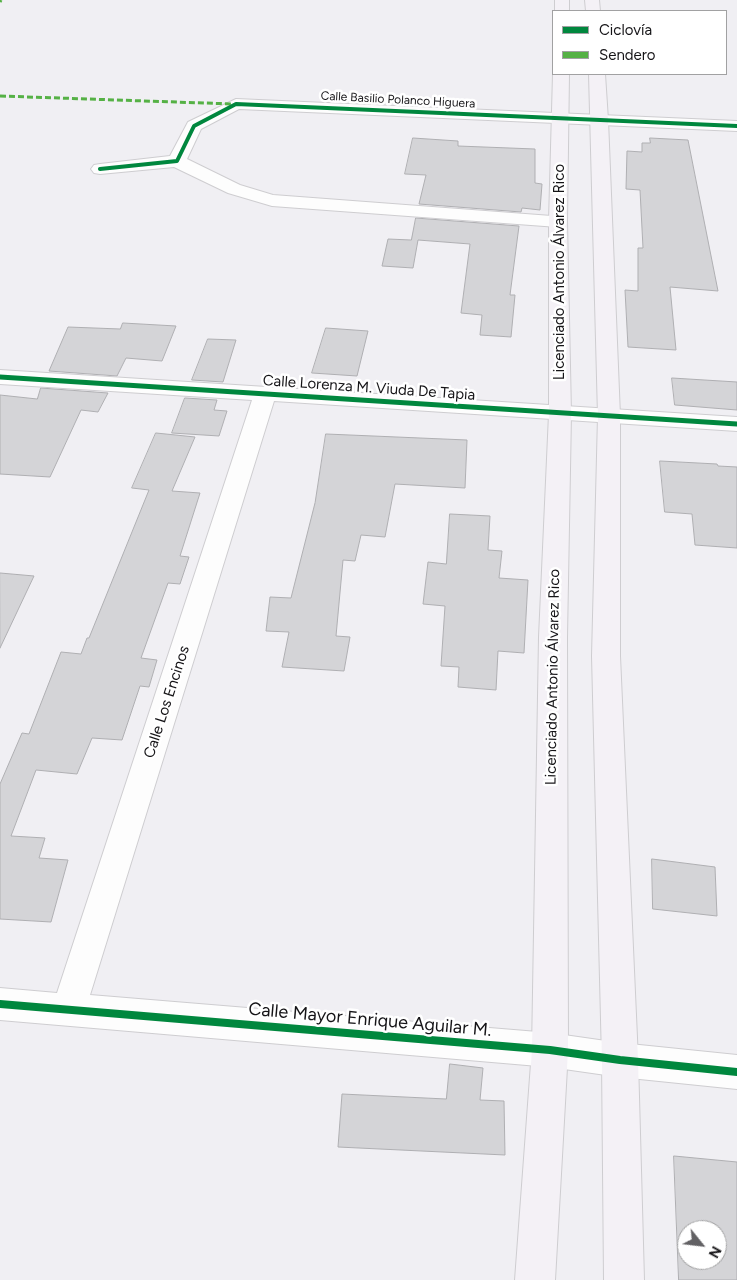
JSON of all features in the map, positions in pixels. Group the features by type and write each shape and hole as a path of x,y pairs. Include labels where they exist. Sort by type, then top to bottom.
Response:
{"main road":[{"name":"Licenciado Antonio Álvarez Rico","path":"535,1280 550,1050 553,637 560,414 558,221 561,75"},
{"path":"597,75 609,416 606,656 620,1060 624,1280"}],"street":[{"name":"Calle Basilio Polanco Higuera","path":"177,162 194,126 236,104 600,120"},
{"path":"600,120 737,126"},
{"path":"100,169 177,162 234,189 272,200 558,221"},
{"name":"Calle Lorenza M. Viuda De Tapia","path":"0,377 737,424"},
{"name":"Calle Los Encinos","path":"68,1011 265,394"},
{"name":"Calle Mayor Enrique Aguilar M.","path":"0,1004 550,1050 620,1060 737,1072"}],"building":[{"path":"413,138 458,141 458,146 535,149 535,183 542,184 540,210 522,208 521,212 419,204 426,175 405,174"},
{"path":"650,138 688,140 718,291 670,287 676,350 628,347 625,290 638,291 638,248 643,248 640,190 626,189 627,151 642,152 642,143 650,143"},
{"path":"416,218 519,226 510,295 515,295 511,337 480,335 482,315 461,313 470,244 418,240 413,268 382,266 388,239 411,240"},
{"path":"123,323 176,326 162,361 126,358 117,376 49,371 68,327 120,329"},
{"path":"326,328 368,331 357,376 312,373"},
{"path":"208,339 236,340 223,382 192,380"},
{"path":"672,378 737,382 737,410 675,405"},
{"path":"41,388 108,393 98,412 81,410 50,477 0,474 0,395 37,399"},
{"path":"185,398 217,400 214,410 227,411 219,436 172,433"},
{"path":"156,433 195,437 172,491 200,493 180,556 189,557 180,584 168,583 141,658 157,660 149,687 140,686 122,740 92,738 77,774 36,770 11,836 45,838 39,858 68,860 51,922 0,919 0,784 22,733 29,734 61,652 81,654 87,638 89,638 149,490 132,488"},
{"path":"326,434 467,440 465,488 395,484 385,537 361,535 355,561 343,560 336,636 350,637 344,671 282,667 289,632 266,631 270,597 291,598 315,503"},
{"path":"660,461 737,467 737,548 695,545 692,514 665,512"},
{"path":"450,514 490,516 488,550 502,551 499,578 528,580 524,653 498,651 496,690 458,687 459,667 441,666 445,606 423,604 428,562 446,564"},
{"path":"0,573 34,576 0,648"},
{"path":"652,859 715,867 717,916 653,909"},
{"path":"450,1064 483,1068 480,1100 504,1101 505,1155 338,1147 342,1094 446,1099"},
{"path":"674,1156 737,1162 737,1280 679,1280 679,1270 727,1270 727,1220 677,1220 677,1230"}],"marked path":[{"path":"0,96 233,104"}],"cycle path":[{"path":"100,169 177,161 194,126 236,104 737,126"},
{"path":"0,377 737,424"},
{"path":"0,1004 550,1050 620,1060 737,1072"}]}
